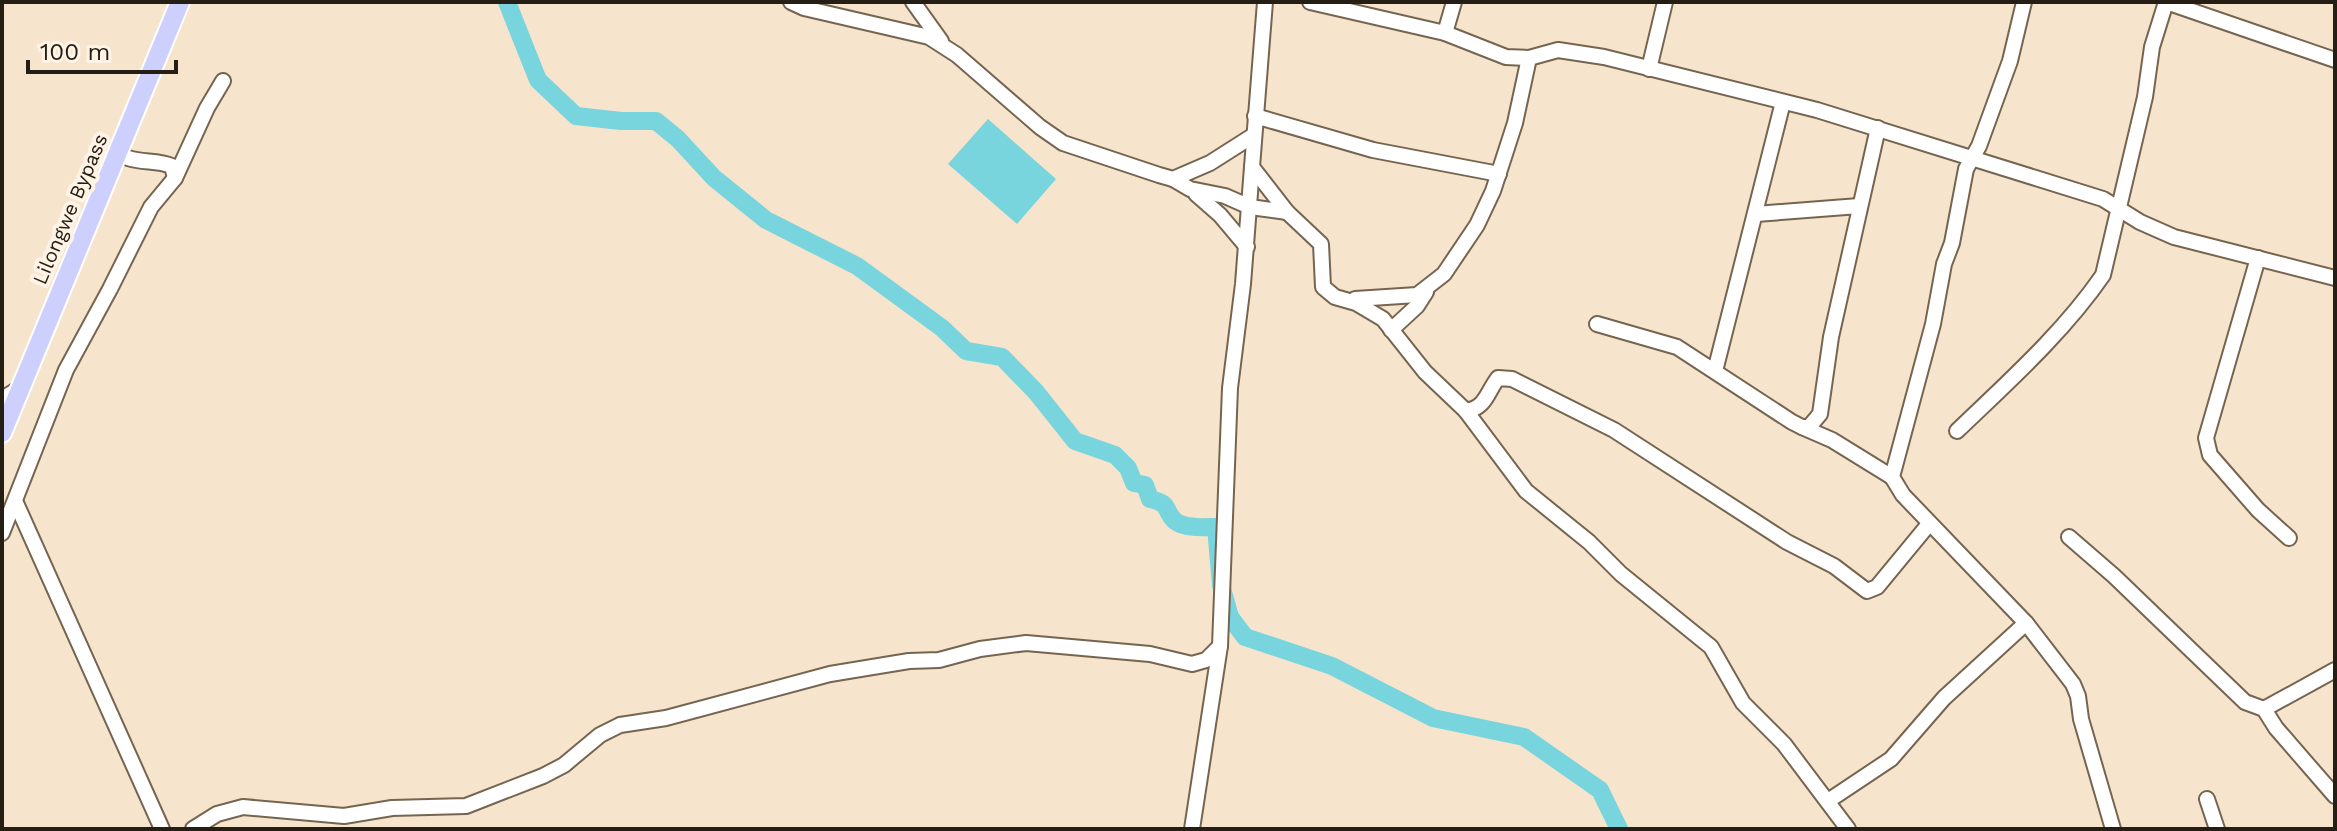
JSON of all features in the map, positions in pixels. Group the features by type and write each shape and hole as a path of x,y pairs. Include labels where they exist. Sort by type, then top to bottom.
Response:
{"main road":[{"name":"Lilongwe Bypass","path":"2,433 180,2"}],"street":[{"path":"791,2 804,8 920,35 943,44"},
{"path":"913,2 943,44 1040,127 1063,143 1173,179 1220,215 1247,247"},
{"path":"1192,829 1220,646 1230,388 1247,247 1265,2"},
{"path":"1310,2 1445,33 1506,57 1529,58 1549,52 1569,51 1783,102 1878,128 2103,199 2140,222 2174,237 2335,278"},
{"path":"1445,33 1454,2"},
{"path":"1649,69 1665,2"},
{"path":"1892,477 1933,324 1966,169 1979,146 2010,61 2024,2"},
{"path":"1957,431 2026,364 2091,294 2103,275 2145,97 2152,47 2166,2 2335,60"},
{"path":"1345,299 1417,295 1444,274 1477,225 1499,174 1515,123 1529,58"},
{"path":"2,533 66,370 151,207 175,178 223,81"},
{"path":"1715,371 1783,102"},
{"path":"1255,116 1373,150 1499,174"},
{"path":"1802,427 1809,427 1820,414 1831,337 1878,128"},
{"path":"1173,179 1210,163 1254,135"},
{"path":"128,158 172,166 175,178"},
{"path":"1252,167 1287,212 1321,244 1323,287 1335,297 1371,310 1383,319 1425,372 1466,411 1526,491 1711,647 1743,703 1775,733 1848,829"},
{"path":"1190,189 1225,196 1250,207 1287,212"},
{"path":"1756,214 1859,206"},
{"path":"2258,258 2206,438 2210,455 2258,510 2289,538"},
{"path":"1391,330 1417,306 1429,288"},
{"path":"1597,324 1677,347 1802,427 1832,440 1892,477 1903,495 1929,524 2026,623 2073,684 2113,829"},
{"path":"1466,411 1483,404 1498,378 1512,379 1614,430 1787,542 1834,566 1867,591 1877,587 1929,524"},
{"path":"2,399 20,388"},
{"path":"16,503 162,829"},
{"path":"2069,537 2245,702 2264,709 2276,728 2335,796"},
{"path":"1828,801 1891,759 1944,698 2026,623"},
{"path":"193,829 217,814 243,807 344,816 392,808 466,806 564,765 600,735 620,725 666,718 830,674 909,661 939,660 980,649 1026,643 1150,654 1192,664 1206,660 1220,646"},
{"path":"2264,709 2335,670"},
{"path":"2207,799 2217,829"}],"water":[{"path":"988,119 1056,179 1017,224 948,164"}],"waterway":[{"path":"507,2 538,80 576,116 656,121 678,139 714,178 766,220 857,266 942,328 966,351 1002,357 1036,392 1075,441 1115,455 1128,468 1134,483 1145,485 1150,499 1164,505 1179,524 1216,527 1221,585 1230,617 1245,637 1332,666 1433,718 1524,737 1600,790 1619,829"}]}
